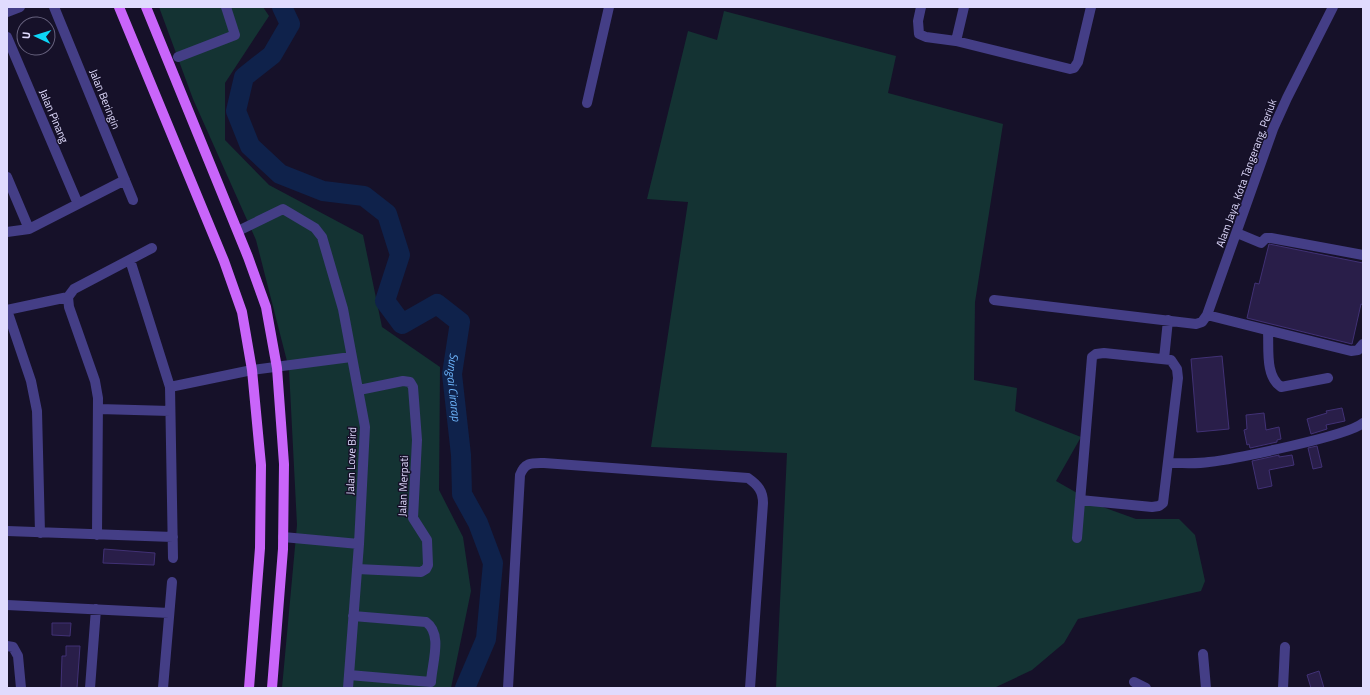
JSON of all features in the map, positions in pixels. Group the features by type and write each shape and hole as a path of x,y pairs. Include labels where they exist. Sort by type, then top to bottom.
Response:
{"main road":[{"path":"119,7 232,283 242,312 255,370 261,465 260,548 249,688"},
{"path":"146,7 238,231 266,307 284,464 283,537 272,688"}],"street":[{"path":"7,12 20,7"},
{"name":"Jalan Beringin","path":"54,7 133,200"},
{"path":"178,57 235,35 226,7"},
{"path":"587,103 609,7"},
{"path":"922,7 918,21 919,34 926,37 956,41 1070,69 1074,68 1078,62 1091,7"},
{"path":"956,41 964,7"},
{"name":"Alam Jaya, Kota Tangerang, Periuk","path":"1207,315 1273,129 1286,98 1333,7"},
{"name":"Jalan Pinang","path":"7,37 78,204"},
{"path":"7,177 29,229"},
{"path":"7,232 29,229 125,180"},
{"name":"Jalan Love Bird","path":"238,231 282,209 292,214 319,233 325,244 343,310 366,432 348,688"},
{"path":"1237,233 1261,243 1266,238 1271,238 1363,255"},
{"path":"40,532 37,410 31,381 7,310 68,297 74,289 152,248"},
{"path":"130,260 170,387 173,537 172,558"},
{"path":"68,297 69,307 95,381 99,409 98,534"},
{"path":"994,300 1196,324 1202,322 1207,315 1268,332 1352,351 1358,350 1363,344"},
{"path":"1164,359 1168,320"},
{"path":"1268,332 1271,373 1274,382 1281,387 1328,378"},
{"path":"1077,538 1080,500 1092,357 1096,354 1104,353 1164,359 1174,362 1177,369 1178,378 1163,503 1159,506 1152,507 1080,500"},
{"path":"170,387 255,370 351,357"},
{"name":"Jalan Merpati","path":"357,569 421,572 426,569 428,565 426,537 414,523 413,518 418,440 413,387 410,382 403,381 359,390"},
{"path":"99,409 170,411"},
{"path":"1173,463 1211,462 1281,448 1346,431 1363,423"},
{"path":"508,688 520,475 523,467 528,464 544,463 748,478 759,488 763,496 763,503 750,688"},
{"path":"7,532 173,537"},
{"path":"283,537 359,544"},
{"path":"164,688 172,582"},
{"path":"7,605 169,613"},
{"path":"90,688 96,609"},
{"path":"349,675 431,685 435,635 430,625 426,622 353,616"},
{"path":"7,646 13,647 18,656 21,688"},
{"path":"1283,688 1285,647"},
{"path":"1202,654 1206,688"},
{"path":"1134,682 1146,688"}],"green space":[{"path":"159,7 263,7 269,16 225,83 225,140 269,185 363,235 382,327 440,367 439,490 463,537 471,591 451,688 282,688 297,525 289,369 256,240 193,99"},
{"path":"724,11 896,56 888,93 1003,124 975,302 974,380 1017,388 1015,411 1081,437 1056,481 1100,506 1136,519 1179,519 1195,535 1205,581 1201,591 1078,619 1064,643 1032,670 994,688 776,688 787,453 651,447 688,202 647,199 688,31 717,40"}],"building":[{"path":"1269,244 1363,263 1363,305 1361,304 1352,344 1247,318 1255,283 1259,284"},
{"path":"1222,356 1229,429 1197,432 1191,359"},
{"path":"1342,408 1345,421 1326,425 1327,429 1311,434 1307,419 1327,413 1326,411"},
{"path":"1264,413 1266,430 1279,427 1281,439 1277,440 1277,442 1250,448 1249,444 1247,445 1244,430 1247,429 1246,415"},
{"path":"1317,446 1322,467 1313,469 1308,448"},
{"path":"1279,455 1279,457 1292,455 1294,465 1269,470 1272,486 1258,489 1252,461"},
{"path":"104,549 155,553 154,565 103,563"},
{"path":"52,623 71,623 70,636 52,635"},
{"path":"66,646 80,646 77,688 61,688 62,656 66,656"},
{"path":"1319,671 1324,688 1311,688 1307,675"}],"waterway":[{"name":"Sungai Cirarap","path":"282,7 290,24 272,55 244,77 236,111 250,146 280,174 323,191 364,196 387,214 400,255 385,301 402,324 437,304 460,322 452,374 461,455 462,494 478,523 493,563 486,639 465,688"}]}
